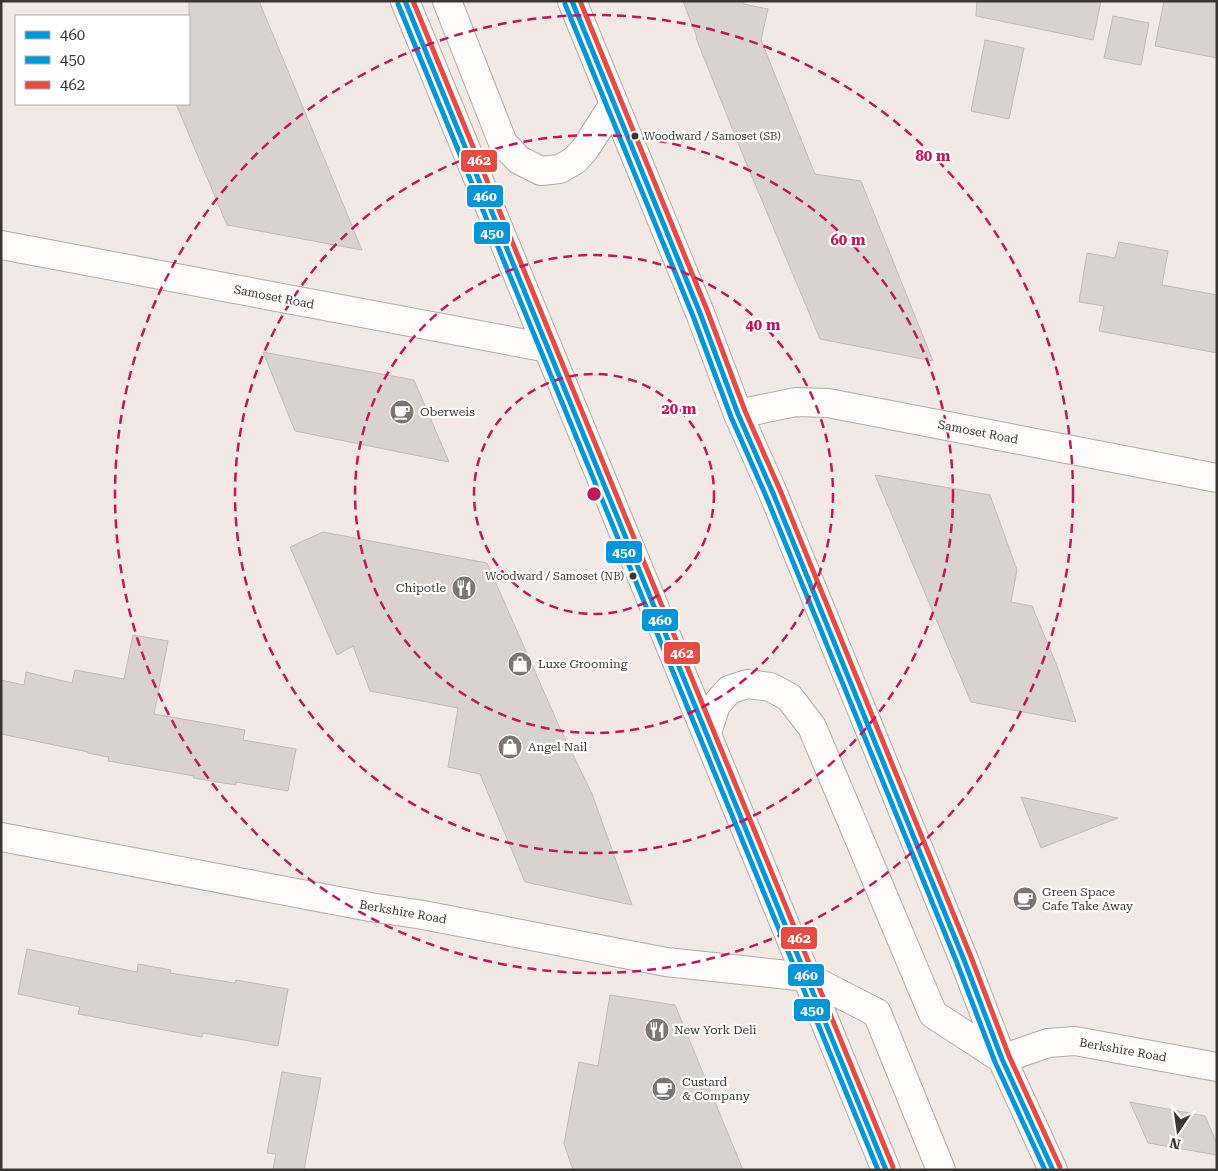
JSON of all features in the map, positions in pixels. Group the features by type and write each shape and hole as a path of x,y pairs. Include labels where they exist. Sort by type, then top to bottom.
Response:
{"main road":[{"path":"406,1 886,1170"},
{"path":"447,1 503,143 519,160 541,171 560,169 575,160 585,149 614,104"},
{"path":"572,1 700,313 738,414 777,502 961,951 1002,1059 1053,1170"},
{"name":"Samoset Road","path":"1,245 548,348"},
{"name":"Samoset Road","path":"738,414 796,402 828,403 1217,478"},
{"path":"706,733 716,705 728,690 747,684 770,687 789,697 812,728 933,1014 1002,1059"},
{"name":"Berkshire Road","path":"1,837 666,962 807,977"},
{"path":"807,977 878,1013 941,1170"},
{"name":"Berkshire Road","path":"1002,1059 1048,1042 1075,1041 1217,1067"}],"building":[{"path":"189,1 259,1 362,250 227,225 176,105 190,105"},
{"path":"683,1 743,1 744,4 768,9 761,40 815,174 861,181 933,361 820,339 745,160"},
{"path":"977,1 1101,1 1093,40 976,16"},
{"path":"1164,1 1217,1 1217,58 1155,46"},
{"path":"1113,16 1149,23 1141,65 1104,58"},
{"path":"985,40 1024,48 1009,119 971,111"},
{"path":"1119,242 1168,251 1162,285 1217,295 1217,353 1099,331 1104,306 1079,302 1087,253 1115,258"},
{"path":"263,352 414,380 449,462 295,431"},
{"path":"875,475 990,495 1017,570 1011,602 1032,606 1057,666 1076,722 971,702"},
{"path":"323,532 487,563 559,726 592,794 632,905 525,882 480,774 448,767 458,708 370,691 353,646 337,655 290,547"},
{"path":"133,635 168,641 154,714 245,730 243,740 296,749 288,791 236,782 236,785 193,778 194,776 108,761 109,757 1,734 1,680 24,685 26,672 72,683 75,670 124,679"},
{"path":"1021,797 1118,818 1041,848"},
{"path":"27,949 137,972 138,964 171,970 170,973 235,983 236,980 288,989 278,1046 203,1033 202,1037 78,1014 80,1007 18,994"},
{"path":"610,995 675,1005 743,1170 573,1170 564,1144 579,1062 598,1066"},
{"path":"282,1072 321,1078 304,1170 273,1170 276,1154 267,1153"},
{"path":"1130,1102 1205,1116 1217,1144 1217,1155 1148,1143"}],"transit line":[{"name":"460","path":"405,1 886,1170"},
{"name":"462","path":"413,1 893,1167"},
{"name":"460","path":"572,1 700,313 738,414 773,493 964,960 1002,1059 1053,1170"},
{"name":"462","path":"580,1 707,310 745,411 780,490 971,957 1009,1056 1060,1167"},
{"name":"450","path":"398,4 878,1170"},
{"name":"450","path":"565,4 693,316 731,417 766,496 957,963 995,1062 1045,1170"}],"place":[{"name":"Woodward / Samoset (SB)","path":"635,136"},
{"name":"Oberweis","path":"402,412"},
{"name":"Woodward / Samoset (NB)","path":"633,576"},
{"name":"Chipotle","path":"464,588"},
{"name":"Luxe Grooming","path":"520,664"},
{"name":"Angel Nail","path":"510,747"},
{"name":"Green Space Cafe Take Away","path":"1025,899"},
{"name":"New York Deli","path":"657,1030"},
{"name":"Custard & Company","path":"664,1089"}]}
